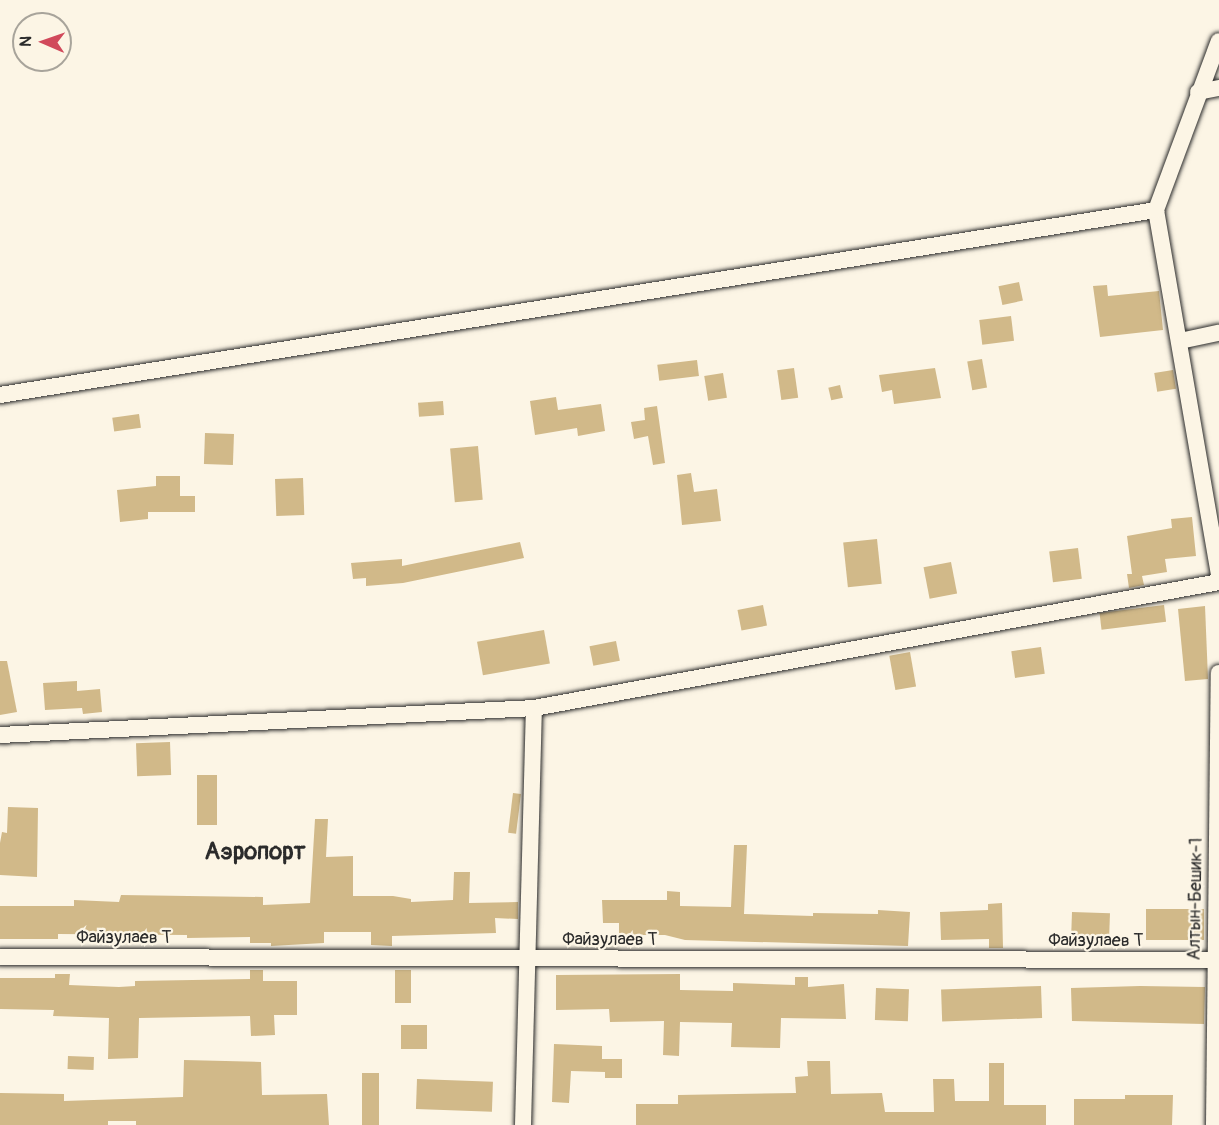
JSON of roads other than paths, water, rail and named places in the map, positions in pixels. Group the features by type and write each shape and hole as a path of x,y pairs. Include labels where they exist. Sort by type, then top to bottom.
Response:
{"street":[{"path":"1219,41 1198,92 1156,210 1219,574"},
{"path":"1198,92 1219,88"},
{"path":"0,395 1156,210"},
{"path":"1180,341 1219,333"},
{"path":"0,735 534,708 1219,582"},
{"name":"Алтын-Бешик-1","path":"1214,1125 1219,673"},
{"path":"524,1125 531,960 534,708"},
{"name":"Файзулаев Т","path":"0,957 1217,960"}],"district":[{"name":"Аэропорт","path":"255,852"}]}
